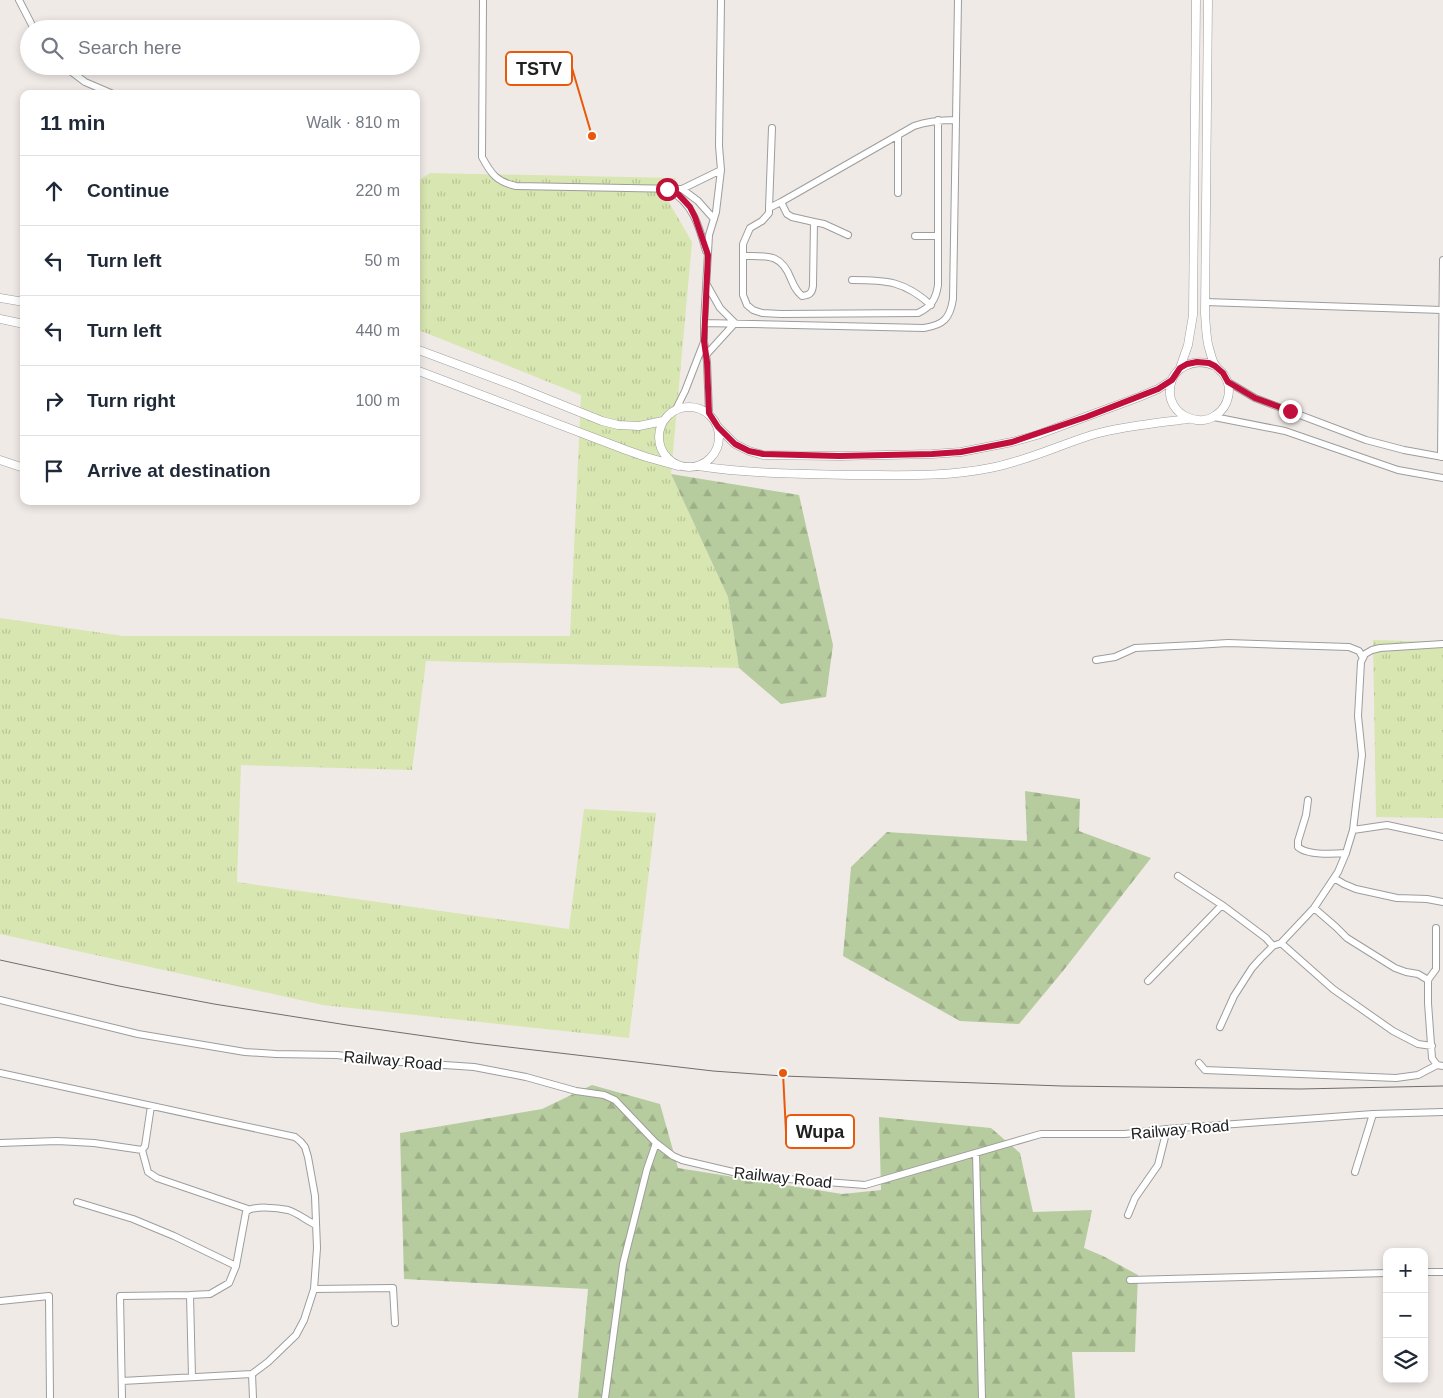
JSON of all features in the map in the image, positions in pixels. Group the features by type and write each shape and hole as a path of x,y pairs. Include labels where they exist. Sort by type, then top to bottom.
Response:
{"street":[{"path":"19,0 29,20"},
{"path":"483,0 482,157 492,174 506,184 516,186 682,189 721,170"},
{"path":"721,0 719,146 721,170 714,219 709,235 704,341 709,413 718,427 735,444 749,451 763,454 839,456 961,452 1037,435 1139,397 1158,389 1172,380"},
{"path":"704,323 924,328 936,326 946,319 951,310 953,299 958,0"},
{"path":"1180,368 1197,362 1209,363 1223,373 1229,388 1228,398 1222,411 1214,417 1201,421 1185,417 1175,408 1170,397 1172,380 1180,368 1188,345 1193,315 1196,0"},
{"path":"1208,0 1205,302 1208,347 1215,366"},
{"path":"76,75 85,82 104,90"},
{"path":"772,128 769,213 762,221 750,228 743,244 743,295 748,305 753,310 762,313 918,313 931,304 937,294 938,285 938,120"},
{"path":"769,208 914,126 929,121 956,120"},
{"path":"898,136 898,193"},
{"path":"667,189 678,194 692,212 708,255"},
{"path":"682,189 698,201 714,219"},
{"path":"781,202 792,217 824,224 848,235"},
{"path":"743,256 767,256 779,260 784,265 797,292 802,296 808,295 812,292 813,286 814,222"},
{"path":"915,236 938,236"},
{"path":"1228,382 1255,398 1366,440 1442,457 1443,260"},
{"path":"852,280 870,280 898,284 918,293 931,304"},
{"path":"707,285 720,308 735,323"},
{"path":"0,298 20,301"},
{"path":"1205,302 1442,310"},
{"path":"0,319 20,323"},
{"path":"706,355 735,323"},
{"path":"678,466 667,459 660,447 658,434 663,421 676,409 704,341"},
{"path":"420,351 602,421 618,425 639,426 663,421"},
{"path":"420,372 626,450 688,468 707,462 714,455 719,446 720,436 718,427"},
{"path":"676,409 687,406 699,408 709,413"},
{"path":"1214,417 1285,431 1398,470 1443,478"},
{"path":"698,466 720,470 813,474 946,474 1017,462 1094,435 1120,428 1189,418"},
{"path":"0,460 20,467"},
{"path":"1096,660 1115,657 1135,648 1228,643 1349,647 1358,651 1363,658"},
{"path":"1220,1027 1242,982 1261,958 1273,946 1281,943 1314,908 1334,878 1346,853 1352,830 1362,755 1358,716 1360,670 1365,654 1380,648 1443,644"},
{"path":"1308,800 1298,847 1301,850 1317,853 1346,853"},
{"path":"1352,830 1387,825 1443,837"},
{"path":"1178,876 1222,905 1266,938 1273,946"},
{"path":"1334,878 1356,889 1397,898 1427,899 1443,902"},
{"path":"1148,981 1222,905"},
{"path":"1314,908 1347,938 1395,968 1418,974 1428,980"},
{"path":"1199,1063 1205,1070 1396,1078 1418,1076 1440,1066 1432,1058 1428,1003 1428,980 1436,969 1436,928"},
{"path":"1281,943 1333,989 1393,1031 1418,1044 1432,1046"},
{"name":"Railway Road","path":"0,1000 138,1034 245,1052 337,1055 386,1061 474,1067 526,1077 576,1091 604,1095 615,1100 656,1143 673,1156 682,1160 750,1176 864,1185 1041,1134 1125,1134 1167,1129 1374,1114 1443,1112"},
{"path":"0,1073 295,1137 301,1142 308,1157 315,1196 317,1248 314,1289 304,1320 296,1335 268,1362 252,1374 122,1381"},
{"path":"151,1106 145,1146 142,1150 148,1172 158,1178 248,1209 288,1210 316,1225"},
{"path":"1355,1172 1374,1114"},
{"path":"1128,1215 1135,1198 1158,1165 1167,1129"},
{"path":"0,1142 58,1141 94,1143 142,1150"},
{"path":"604,1398 623,1264 647,1170 656,1143"},
{"path":"976,1153 982,1398"},
{"path":"77,1202 133,1219 174,1236 236,1266"},
{"path":"122,1398 120,1296 190,1296 210,1294 229,1283 236,1266 248,1209"},
{"path":"1428,1272 1443,1272"},
{"path":"1130,1280 1383,1273"},
{"path":"314,1289 393,1288 395,1323"},
{"path":"0,1301 49,1296 50,1398"},
{"path":"190,1296 192,1378"},
{"path":"252,1374 252,1398"}],"green space":[{"path":"430,173 676,178 667,199 692,242 671,474 728,597 739,668 426,661 412,770 241,765 237,882 569,929 584,809 656,813 629,1038 323,1005 0,934 0,618 123,636 570,636 581,395 420,331 420,179"},
{"path":"671,474 799,495 833,645 826,697 781,704 739,668 728,597"},
{"path":"1373,640 1443,642 1443,818 1376,817"},
{"path":"1025,791 1080,799 1079,831 1151,858 1019,1024 960,1021 843,956 851,867 887,832 1027,841"},
{"path":"592,1085 660,1104 678,1168 842,1194 881,1190 879,1117 991,1128 1020,1153 1033,1212 1092,1210 1084,1248 1138,1275 1135,1352 1072,1352 1075,1398 578,1398 588,1289 404,1279 400,1133 542,1109"}],"tram line":[{"path":"0,960 119,986 214,1004 347,1025 474,1043 713,1071 783,1076 1062,1086 1300,1089 1443,1086"}],"place":[{"name":"TSTV","path":"592,136"},
{"name":"Wupa","path":"783,1073"}],"route":[{"path":"667,189 678,194 690,207 708,255 704,341 707,362 709,413 718,427 735,444 749,451 763,454 839,456 932,454 961,452 1012,442 1037,435 1158,389 1172,380 1180,368 1197,362 1209,363 1215,366 1223,373 1228,382 1255,398 1290,411"}]}
